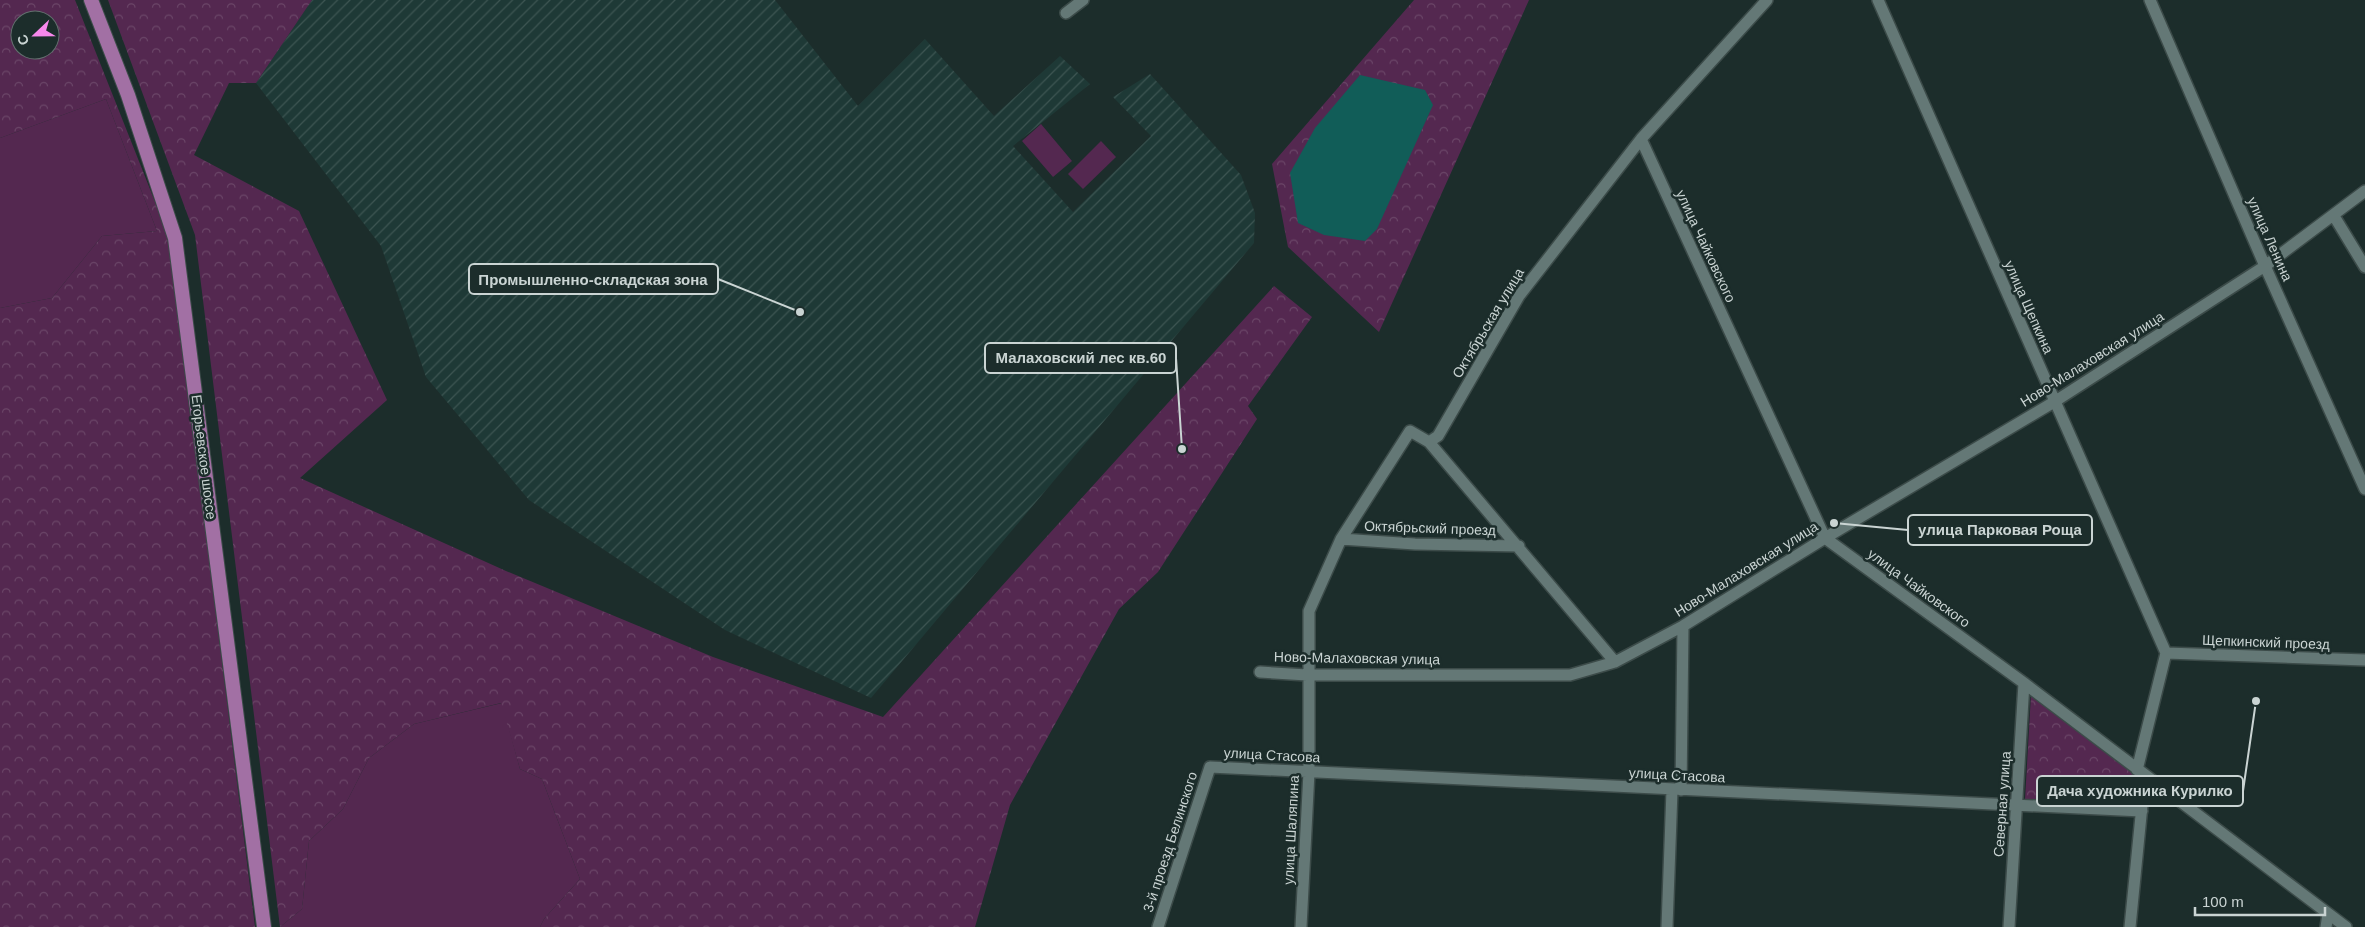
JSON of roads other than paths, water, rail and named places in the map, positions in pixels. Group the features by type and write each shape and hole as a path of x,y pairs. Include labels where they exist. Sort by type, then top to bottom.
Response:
{"main road":[{"name":"Егорьевское шоссе","path":"91,0 128,95 175,238 264,927"}],"street":[{"path":"1066,13 1083,0"},
{"name":"Октябрьская улица","path":"1429,442 1438,436 1519,296 1641,139 1767,0"},
{"name":"улица Щепкина","path":"1878,0 2166,653"},
{"name":"улица Ленина","path":"2150,0 2265,266 2365,489"},
{"name":"улица Чайковского","path":"1641,139 1824,538 2024,683 2346,927"},
{"name":"Ново-Малаховская улица","path":"1260,672 1308,674 1570,674 1615,662 1683,626 1824,538 2054,402 2265,266 2365,191"},
{"path":"2334,216 2365,267"},
{"path":"1308,674 1309,611 1341,539 1410,430 1429,442"},
{"name":"Октябрьский проезд","path":"1429,442 1519,546 1615,662"},
{"name":"Октябрьский проезд","path":"1341,539 1415,544 1519,546"},
{"path":"1667,927 1677,790 1683,626"},
{"path":"2130,927 2142,811 2141,772 2166,653"},
{"name":"Щепкинский проезд","path":"2166,653 2365,660"},
{"name":"улица Шаляпина","path":"1301,927 1309,772 1308,674"},
{"name":"Северная улица","path":"2009,927 2024,683"},
{"name":"улица Стасова","path":"1210,767 2142,811"},
{"name":"3-й проезд Белинского","path":"1158,927 1210,767"},
{"path":"2326,927 2328,914"}],"water":[{"path":"1360,75 1425,90 1433,105 1377,229 1365,241 1324,235 1298,223 1290,173 1315,128"}],"place":[{"name":"Промышленно-складская зона","path":"800,312"},
{"name":"Малаховский лес кв.60","path":"1182,449"},
{"name":"улица Парковая Роща","path":"1834,523"},
{"name":"Дача художника Курилко","path":"2256,701"}]}
